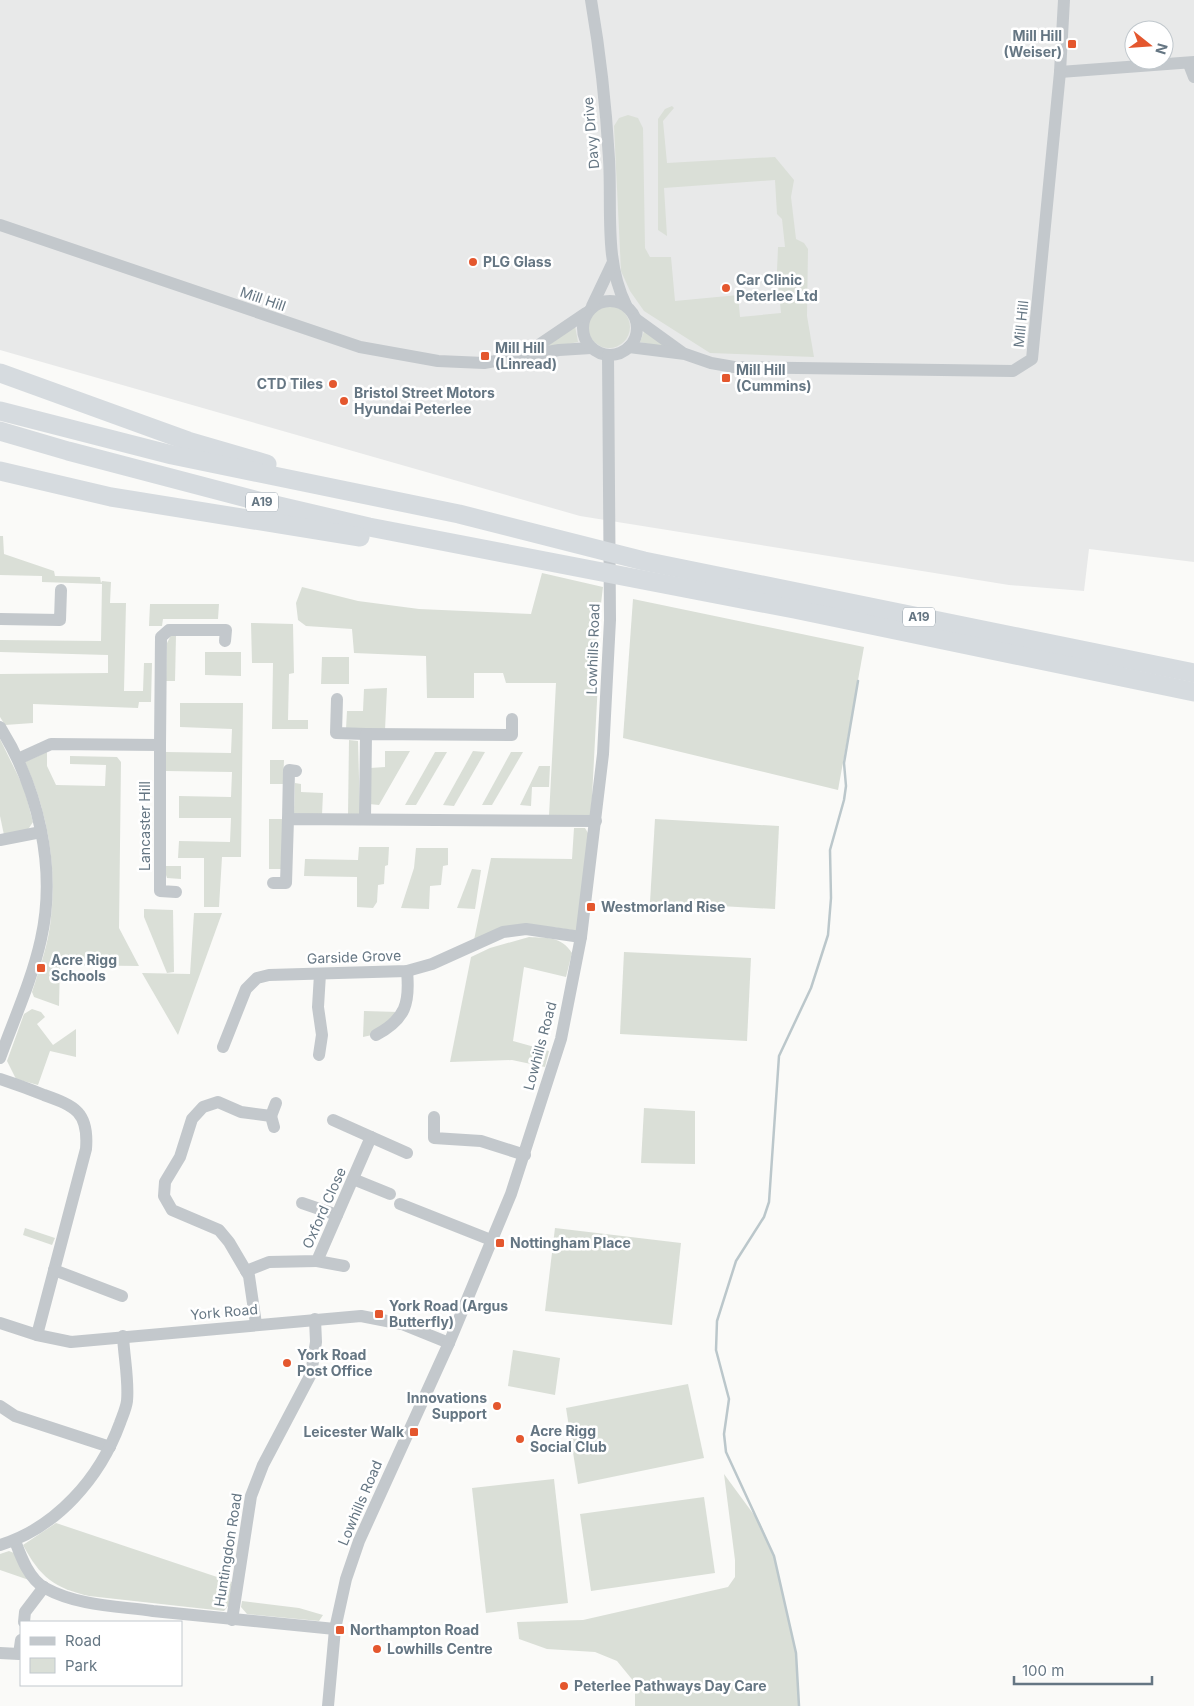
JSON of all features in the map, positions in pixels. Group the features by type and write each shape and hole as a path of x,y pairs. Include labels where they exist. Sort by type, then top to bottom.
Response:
{"highway":[{"path":"0,373 188,441 286,469 371,488 417,506"},
{"name":"A19","path":"0,411 172,455 417,506 644,561 1194,673"},
{"name":"A19","path":"0,431 68,452 262,502 369,527 794,608 1194,692"},
{"path":"0,471 93,493 176,508 473,556 527,558"}],"street":[{"name":"Davy Drive","path":"591,0 604,96 609,160 612,264 617,288 626,305"},
{"name":"Mill Hill","path":"629,347 685,354 711,363 764,367 1013,371 1032,360 1060,72 1064,0"},
{"path":"1060,72 1192,63 1194,77"},
{"name":"Mill Hill","path":"0,225 360,347 438,361 484,363 523,355 591,348"},
{"name":"Davy Drive","path":"589,310 612,264"},
{"path":"610,300 626,305 636,319 636,336 629,347 617,354 608,355 599,353 591,348 582,332 589,310 610,300"},
{"name":"Mill Hill","path":"523,355 589,310"},
{"name":"Mill Hill","path":"636,319 685,354"},
{"name":"Lowhills Road","path":"328,1706 335,1629 346,1579 359,1541 449,1343 511,1194 560,1039 581,937 596,821 610,620 608,355"},
{"path":"0,619 60,620 61,590"},
{"name":"Lancaster Hill","path":"176,892 160,891 161,637 169,630 226,630 225,641"},
{"path":"337,699 336,732 512,735 512,719"},
{"path":"0,727 18,759 33,799 41,832 46,875 46,903 41,938 22,1000 0,1058"},
{"path":"365,819 366,734"},
{"path":"18,759 51,744 160,745"},
{"path":"273,883 286,883 289,770 296,771"},
{"path":"288,818 596,821"},
{"path":"0,840 41,832"},
{"name":"Garside Grove","path":"224,1047 246,989 257,978 269,975 407,970 432,964 504,932 526,929 581,937"},
{"path":"376,1035 393,1026 405,1008 409,990 407,970"},
{"path":"319,1055 322,1035 318,1007 320,974"},
{"path":"0,1079 71,1104 81,1115 88,1132 86,1149 37,1335"},
{"path":"256,1324 249,1276 229,1242 219,1230 172,1210 164,1196 166,1182 180,1157 192,1118 203,1106 218,1102 241,1112 272,1121 276,1102"},
{"path":"434,1117 434,1138 481,1141 524,1155"},
{"path":"334,1120 406,1152"},
{"name":"Oxford Close","path":"246,1271 269,1262 317,1261 372,1137"},
{"path":"353,1179 390,1194"},
{"path":"302,1203 337,1215"},
{"path":"400,1204 491,1240"},
{"path":"317,1261 344,1266"},
{"path":"54,1270 122,1296"},
{"name":"York Road","path":"0,1323 37,1335 71,1342 360,1316 402,1324 449,1343"},
{"name":"Huntingdon Road","path":"232,1620 251,1496 260,1471 311,1374 316,1342 315,1319"},
{"path":"0,1545 15,1541 50,1519 88,1482 110,1447 127,1402 123,1336"},
{"path":"0,1406 15,1416 110,1447"},
{"path":"15,1541 23,1562 44,1587 72,1599 112,1607 335,1629"},
{"path":"24,1621 25,1612 44,1587"},
{"path":"0,1653 19,1654 20,1647"}],"shaded area":[{"path":"0,0 1194,0 1194,562 1089,549 1084,591 1009,585 580,516 0,350"}],"green space":[{"path":"672,106 674,108 663,121 667,163 775,157 794,180 791,197 796,239 804,243 808,249 807,316 814,357 710,353 644,311 630,291 621,271 614,126 619,118 628,115 638,118 643,128 645,248 650,257 671,257 675,301 738,295 740,317 781,313 777,271 778,247 785,247 782,219 777,214 775,180 664,188 667,236 658,230 658,119 665,109"},
{"path":"609,306 624,312 630,327 624,342 609,348 594,342 588,327 594,312"},
{"path":"575,326 578,342 544,349"},
{"path":"645,329 669,348 640,342"},
{"path":"0,536 3,536 4,554 54,571 55,576 100,577 101,583 102,581 111,582 110,603 126,603 124,691 143,691 144,663 152,663 151,702 139,702 138,708 33,704 33,723 5,725 0,717 0,674 108,673 108,655 0,652 0,640 101,641 102,584 42,582 42,576 0,575"},
{"path":"542,573 603,587 596,644 598,682 591,817 549,816 556,683 506,683 503,673 474,673 474,698 427,698 426,656 354,653 352,629 306,626 298,620 296,603 302,587 358,601 419,609 531,614"},
{"path":"633,599 864,647 838,790 623,738"},
{"path":"150,604 219,604 218,619 163,619 162,626 149,626"},
{"path":"251,623 293,624 294,673 289,674 288,720 308,720 308,729 272,729 273,663 252,663"},
{"path":"171,635 176,635 175,681 166,681 167,643"},
{"path":"205,652 241,652 241,676 205,675"},
{"path":"322,657 349,657 349,684 321,684"},
{"path":"387,688 385,730 346,729 347,711 363,711 364,689"},
{"path":"180,703 243,703 241,857 222,857 219,907 204,907 204,858 178,858 179,841 230,842 231,818 179,818 179,796 231,797 232,772 166,771 166,752 231,753 232,729 180,727"},
{"path":"0,739 24,788 33,822 27,831 4,835 0,816"},
{"path":"349,740 358,741 360,814 348,815"},
{"path":"385,751 410,751 379,805 369,804 370,768 385,767"},
{"path":"473,751 485,752 454,806 443,805"},
{"path":"47,752 47,766 56,785 105,786 106,765 70,764 70,756 117,757 121,762 119,928 139,966 60,965 59,1006 34,997 32,992 48,936 53,897 53,878 49,838 33,780 25,762"},
{"path":"435,752 447,752 416,805 405,805"},
{"path":"511,752 523,752 492,805 482,805"},
{"path":"270,760 284,760 283,784 270,784"},
{"path":"539,766 550,766 549,787 532,787 531,806 520,805"},
{"path":"295,783 301,784 301,792 323,793 322,815 294,813"},
{"path":"269,819 283,819 283,869 269,869"},
{"path":"655,819 779,826 775,909 650,902"},
{"path":"574,828 585,828 591,838 578,931 552,927 474,940 491,858 572,859"},
{"path":"359,847 389,847 384,884 378,885 377,902 373,908 357,907 357,877 304,876 305,859 358,860"},
{"path":"416,848 448,848 448,865 443,866 441,885 430,886 429,909 401,908 414,868"},
{"path":"163,866 181,866 181,879 167,878"},
{"path":"472,869 481,870 475,909 457,908"},
{"path":"144,909 173,910 174,972 167,973 144,917"},
{"path":"194,913 222,913 178,1035 142,973 190,974"},
{"path":"529,937 553,939 563,943 572,953 566,977 524,967 513,1041 549,1051 545,1067 512,1060 450,1062 471,957 490,948"},
{"path":"624,952 751,958 747,1041 620,1034"},
{"path":"32,1009 41,1012 45,1017 37,1024 53,1045 76,1029 76,1057 50,1051 38,1085 16,1079 7,1061 24,1014"},
{"path":"364,1011 399,1012 372,1035 363,1037"},
{"path":"644,1108 695,1111 695,1164 641,1163"},
{"path":"25,1228 55,1238 52,1245 23,1235"},
{"path":"555,1228 681,1243 672,1325 545,1311"},
{"path":"513,1350 560,1358 555,1395 508,1386"},
{"path":"688,1384 704,1458 578,1484 566,1408"},
{"path":"724,1474 760,1523 774,1556 796,1653 799,1706 635,1706 635,1683 617,1661 595,1652 547,1649 519,1639 517,1622 583,1620 728,1587 735,1577 735,1560"},
{"path":"554,1479 568,1603 486,1613 472,1488"},
{"path":"704,1497 715,1573 591,1591 580,1514"},
{"path":"56,1523 232,1582 229,1605 224,1611 89,1596 57,1585 42,1573 23,1545"},
{"path":"9,1551 14,1553 29,1580 0,1570 0,1554"},
{"path":"242,1601 299,1608 323,1615 319,1621 247,1614 241,1607"}],"waterway":[{"path":"799,1706 796,1653 774,1556 726,1452 724,1434 729,1399 716,1350 717,1321 736,1261 764,1217 769,1202 779,1056 811,988 828,935 831,898 830,850 844,800 846,786 844,763 858,681"}],"place":[{"name":"Mill Hill (Weiser)","path":"1072,44"},
{"name":"PLG Glass","path":"473,262"},
{"name":"Car Clinic Peterlee Ltd","path":"726,288"},
{"name":"Mill Hill (Linread)","path":"485,356"},
{"name":"Mill Hill (Cummins)","path":"726,378"},
{"name":"CTD Tiles","path":"333,384"},
{"name":"Bristol Street Motors Hyundai Peterlee","path":"344,401"},
{"name":"Westmorland Rise","path":"591,907"},
{"name":"Acre Rigg Schools","path":"41,968"},
{"name":"Nottingham Place","path":"500,1243"},
{"name":"York Road (Argus Butterfly)","path":"379,1314"},
{"name":"York Road Post Office","path":"287,1363"},
{"name":"Innovations Support","path":"497,1406"},
{"name":"Leicester Walk","path":"414,1432"},
{"name":"Acre Rigg Social Club","path":"520,1439"},
{"name":"Northampton Road","path":"340,1630"},
{"name":"Lowhills Centre","path":"377,1649"},
{"name":"Peterlee Pathways Day Care","path":"564,1686"}]}
